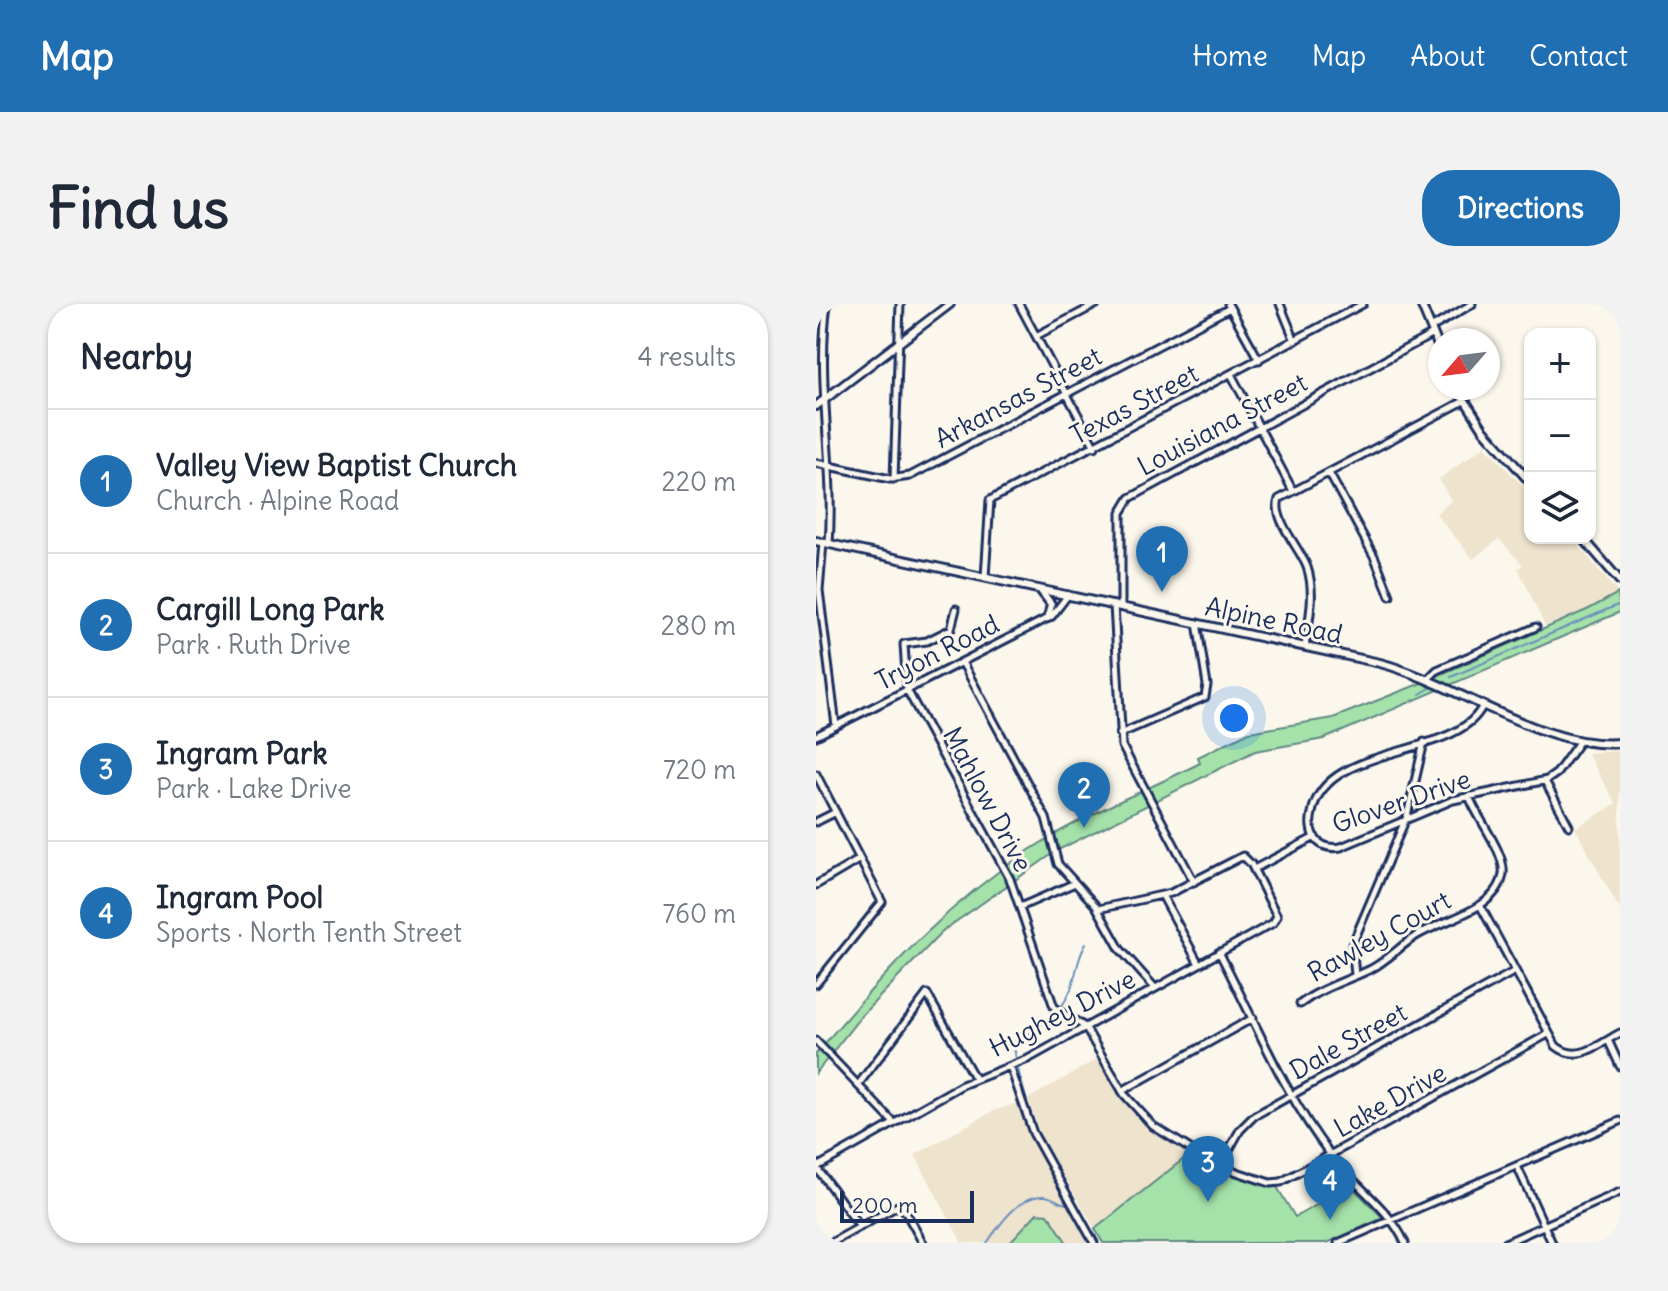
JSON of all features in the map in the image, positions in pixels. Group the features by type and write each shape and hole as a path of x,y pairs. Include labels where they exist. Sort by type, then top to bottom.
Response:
{"main road":[{"path":"816,406 950,304"},
{"path":"1421,304 1431,328"},
{"path":"1464,401 1491,439 1524,475"},
{"name":"Alpine Road","path":"823,542 1380,663 1428,679 1579,742 1620,743"},
{"path":"1588,544 1620,581"},
{"path":"1038,589 1051,604 1048,618"}],"street":[{"path":"827,304 819,390 824,401 832,499 823,542 819,590 836,726"},
{"path":"816,463 894,479 900,304"},
{"path":"1019,304 1095,447"},
{"path":"1036,336 1097,304"},
{"path":"1280,304 1295,341"},
{"name":"Texas Street","path":"985,577 989,501 1363,304"},
{"name":"Louisiana Street","path":"1436,328 1472,304"},
{"path":"1229,306 1259,360"},
{"name":"Arkansas Street","path":"894,479 914,474 1229,306"},
{"name":"Louisiana Street","path":"1117,606 1121,513 1126,502 1428,333"},
{"path":"1231,374 1293,491"},
{"path":"1305,647 1311,612 1310,579 1277,506 1280,498 1464,401"},
{"path":"1329,473 1375,558 1390,596"},
{"name":"Tryon Road","path":"816,736 1048,618 1059,610 1068,595"},
{"path":"1117,606 1120,734 1124,751 1194,882"},
{"name":"Mahlow Drive","path":"956,609 951,629 927,641 904,644 907,690 1008,874 1052,1004 1085,1027"},
{"path":"1120,734 1205,697 1207,685 1197,623"},
{"path":"1428,679 1437,670 1536,627"},
{"path":"962,662 1046,818 1057,862 1098,909 1118,946 1155,988"},
{"name":"Glover Drive","path":"1484,704 1478,715 1464,726 1371,761 1328,785 1317,797 1312,812 1315,837 1325,846 1339,848 1469,796 1545,781"},
{"path":"1355,975 1351,957 1353,943 1405,823 1425,752 1424,742"},
{"path":"1569,826 1545,781 1557,773 1579,742"},
{"path":"816,774 882,902 816,984"},
{"name":"Rawley Court","path":"1300,1004 1328,985 1378,965 1421,933 1480,905 1498,887 1503,867 1469,796"},
{"path":"816,822 836,812"},
{"path":"1098,909 1162,895 1242,856 1254,869 1315,837"},
{"path":"816,885 860,859"},
{"name":"Hughey Drive","path":"860,1227 816,1167 975,1079 1010,1066 1085,1027 1277,918 1254,869"},
{"path":"1020,907 1075,883"},
{"path":"1162,895 1199,964"},
{"path":"1480,905 1558,1048 1571,1054 1585,1053 1620,1033"},
{"path":"1219,952 1293,1094 1331,1156 1393,1219 1405,1243"},
{"name":"Dale Street","path":"1220,1166 1246,1123 1515,971"},
{"path":"858,1085 927,994 975,1079"},
{"path":"1122,1091 1253,1018"},
{"name":"Lake Drive","path":"1085,1027 1122,1091 1150,1123 1220,1166 1279,1183 1548,1034"},
{"path":"1608,1040 1620,1066"},
{"path":"816,1041 893,1122"},
{"path":"1010,1066 1033,1133 1094,1243"},
{"path":"1338,1243 1620,1121"},
{"path":"1517,1166 1552,1243"},
{"path":"1505,1243 1620,1192"},
{"path":"831,1243 901,1204 923,1243"}],"shaded area":[{"path":"1485,446 1524,488 1524,544 1577,544 1618,593 1589,609 1545,626 1518,568 1523,565 1499,539 1473,559 1436,514 1451,501 1439,479"},
{"path":"1620,751 1620,910 1575,828 1616,804 1587,753"},
{"path":"1099,1058 1140,1121 1190,1154 1095,1229 1043,1140 1028,1099"},
{"path":"1018,1103 1029,1134 1088,1243 962,1243 915,1155 993,1111"}],"green space":[{"path":"1618,593 1620,612 1324,739 1255,751 1058,850 944,930 862,1015 816,1073 816,1054 896,963 954,907 1017,858 1052,836 1200,763 1198,757 1249,732 1333,718 1419,684 1589,609"},
{"path":"1190,1154 1233,1175 1277,1187 1295,1217 1351,1186 1383,1218 1327,1243 1103,1243 1095,1229"},
{"path":"1037,1213 1048,1214 1067,1243 1009,1243"}],"waterway":[{"path":"1451,677 1620,604"},
{"path":"1420,694 1432,687"},
{"path":"1061,1007 1070,992 1086,943"},
{"path":"1016,1059 1014,1046 1052,1016"},
{"path":"1018,1069 1027,1102"},
{"path":"987,1243 1011,1212 1027,1200 1045,1196 1067,1204"}],"place":[{"name":"Valley View Baptist Church","path":"1162,592"},
{"name":"Cargill Long Park","path":"1084,828"},
{"name":"Ingram Park","path":"1208,1202"},
{"name":"Ingram Pool","path":"1330,1220"}]}
